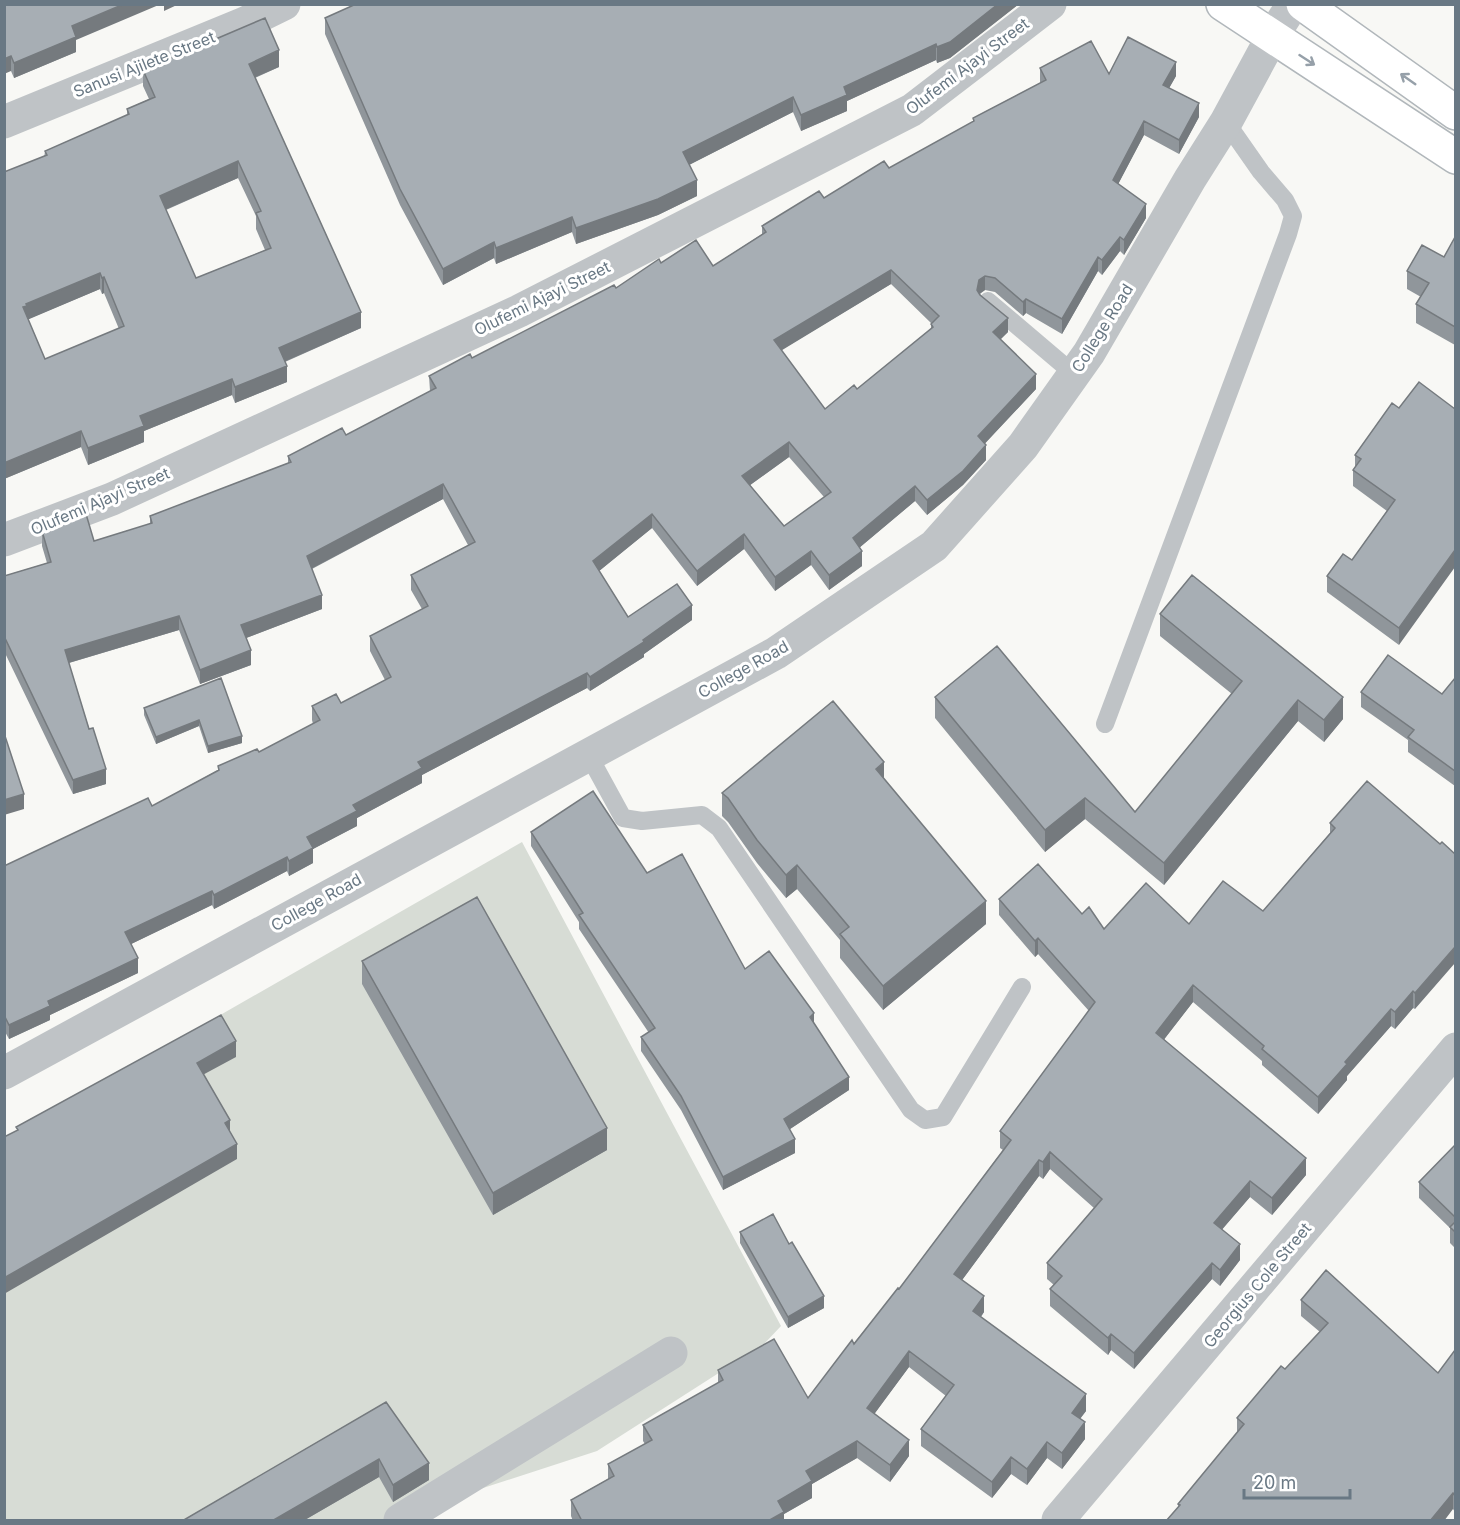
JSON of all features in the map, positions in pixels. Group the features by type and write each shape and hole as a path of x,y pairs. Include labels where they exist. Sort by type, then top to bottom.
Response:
{"main road":[{"path":"1223,4 1455,157"},
{"path":"1303,4 1455,113"}],"street":[{"name":"Sanusi Ajilete Street","path":"4,122 240,14 284,4"},
{"name":"Olufemi Ajayi Street","path":"4,540 112,499 551,295 912,110 1050,4"},
{"name":"College Road","path":"4,1072 776,653 934,546 1023,446 1089,353 1293,4"},
{"name":"Georgius Cole Street","path":"1058,1521 1455,1049"},
{"path":"400,1521 671,1353"}],"lane":[{"path":"1105,723 1293,216 1285,200 1226,122"},
{"path":"988,301 1074,374"},
{"path":"588,754 623,818 642,820 702,815 719,828 911,1110 925,1119 943,1117 1022,987"}],"shaded area":[{"path":"522,842 781,1326 764,1344 597,1451 388,1520 5,1520 4,1139"}],"building":[{"path":"4,4 124,4 72,26 76,37 14,63 11,56 4,59"},
{"path":"356,4 998,4 950,42 937,47 936,44 844,87 847,95 801,115 793,97 683,152 697,180 658,199 576,228 572,217 496,248 494,242 443,269 400,189 325,18"},
{"path":"265,18 279,50 249,64 361,312 279,348 287,366 235,387 232,379 140,416 144,426 88,448 81,431 4,463 4,172 47,155 45,151 129,114 127,109 155,97 143,70","holes":["238,161 261,211 256,213 271,248 196,278 160,196","100,273 102,278 104,277 124,326 45,359 23,307"]},
{"path":"1128,37 1176,62 1163,85 1199,103 1179,140 1144,121 1113,180 1146,204 1124,240 1120,237 1102,260 1098,257 1062,319 1026,299 1023,302 995,278 985,276 979,280 977,290 980,295 1008,318 993,332 1036,374 978,436 986,445 963,471 927,500 915,486 853,538 862,551 829,575 811,551 775,577 744,534 697,571 652,514 593,561 628,617 677,584 692,605 643,640 644,642 590,677 587,673 418,762 422,768 353,805 357,811 307,837 313,848 289,861 287,857 214,895 212,891 125,932 138,958 48,1001 50,1006 9,1025 4,1015 4,866 148,798 152,806 219,770 218,766 257,749 259,752 320,720 312,706 336,694 341,703 391,677 370,636 428,606 411,575 475,542 443,484 307,556 322,595 241,625 251,650 200,670 179,616 65,650 89,729 93,728 106,769 73,780 4,636 4,576 51,562 42,531 86,514 94,541 152,523 150,516 291,462 288,456 342,428 346,435 436,388 429,376 470,354 472,358 614,285 616,288 659,259 661,263 696,240 713,266 766,232 762,226 819,191 824,198 884,161 889,168 974,121 973,118 1046,80 1040,68 1091,41 1109,74","holes":["891,270 939,316 931,324 933,327 857,389 854,385 825,409 774,340","789,442 831,492 784,526 742,476"]},
{"path":"1455,237 1455,327 1416,304 1429,283 1407,271 1422,245 1444,257"},
{"path":"1419,382 1455,409 1455,550 1399,628 1327,576 1343,554 1352,560 1395,500 1353,470 1361,459 1355,455 1392,403 1399,408"},
{"path":"1192,575 1343,697 1324,720 1298,700 1164,863 1085,798 1045,830 935,697 997,646 1135,812 1242,681 1160,614"},
{"path":"1388,655 1442,694 1455,678 1455,771 1408,737 1414,730 1361,692"},
{"path":"221,678 242,736 208,746 199,720 156,737 144,708"},
{"path":"833,701 884,762 876,769 986,901 883,986 840,934 849,927 797,865 786,875 722,793"},
{"path":"4,733 24,794 4,800"},
{"path":"1367,781 1440,844 1442,842 1455,854 1455,947 1415,993 1413,991 1395,1012 1391,1009 1318,1097 1262,1049 1264,1046 1193,985 1156,1033 1306,1158 1272,1198 1250,1181 1214,1223 1240,1244 1220,1270 1212,1263 1134,1353 1111,1334 1108,1338 1050,1289 1062,1276 1047,1263 1102,1199 1050,1152 1043,1162 1039,1160 954,1274 984,1296 973,1311 1086,1394 1072,1413 1085,1422 1062,1453 1047,1442 1027,1469 1011,1457 992,1482 921,1429 954,1385 909,1351 867,1408 909,1440 890,1465 857,1441 806,1471 812,1481 778,1501 784,1512 768,1521 582,1521 571,1500 614,1476 608,1464 652,1440 643,1425 723,1380 718,1370 774,1339 808,1398 852,1340 854,1344 899,1289 1011,1140 1000,1131 1095,1002 1038,938 1035,941 999,899 1038,864 1082,914 1089,907 1104,929 1146,883 1189,924 1223,881 1263,911 1335,828 1330,823"},
{"path":"593,791 647,873 682,854 745,969 769,951 814,1013 810,1017 849,1077 784,1119 795,1139 723,1177 681,1096 641,1037 655,1028 579,915 583,913 531,832"},
{"path":"477,897 607,1128 493,1193 362,961"},
{"path":"221,1015 236,1041 197,1063 230,1120 225,1123 237,1144 4,1278 4,1137 18,1130 16,1127"},
{"path":"1455,1147 1455,1217 1419,1182"},
{"path":"773,1214 789,1244 792,1242 824,1296 788,1317 740,1232"},
{"path":"1455,1222 1455,1232 1450,1227"},
{"path":"1326,1270 1438,1373 1455,1350 1455,1496 1453,1493 1430,1521 1166,1521 1244,1424 1237,1418 1281,1366 1285,1369 1328,1323 1301,1300"},
{"path":"386,1402 429,1463 393,1485 379,1459 272,1521 182,1521"}]}
